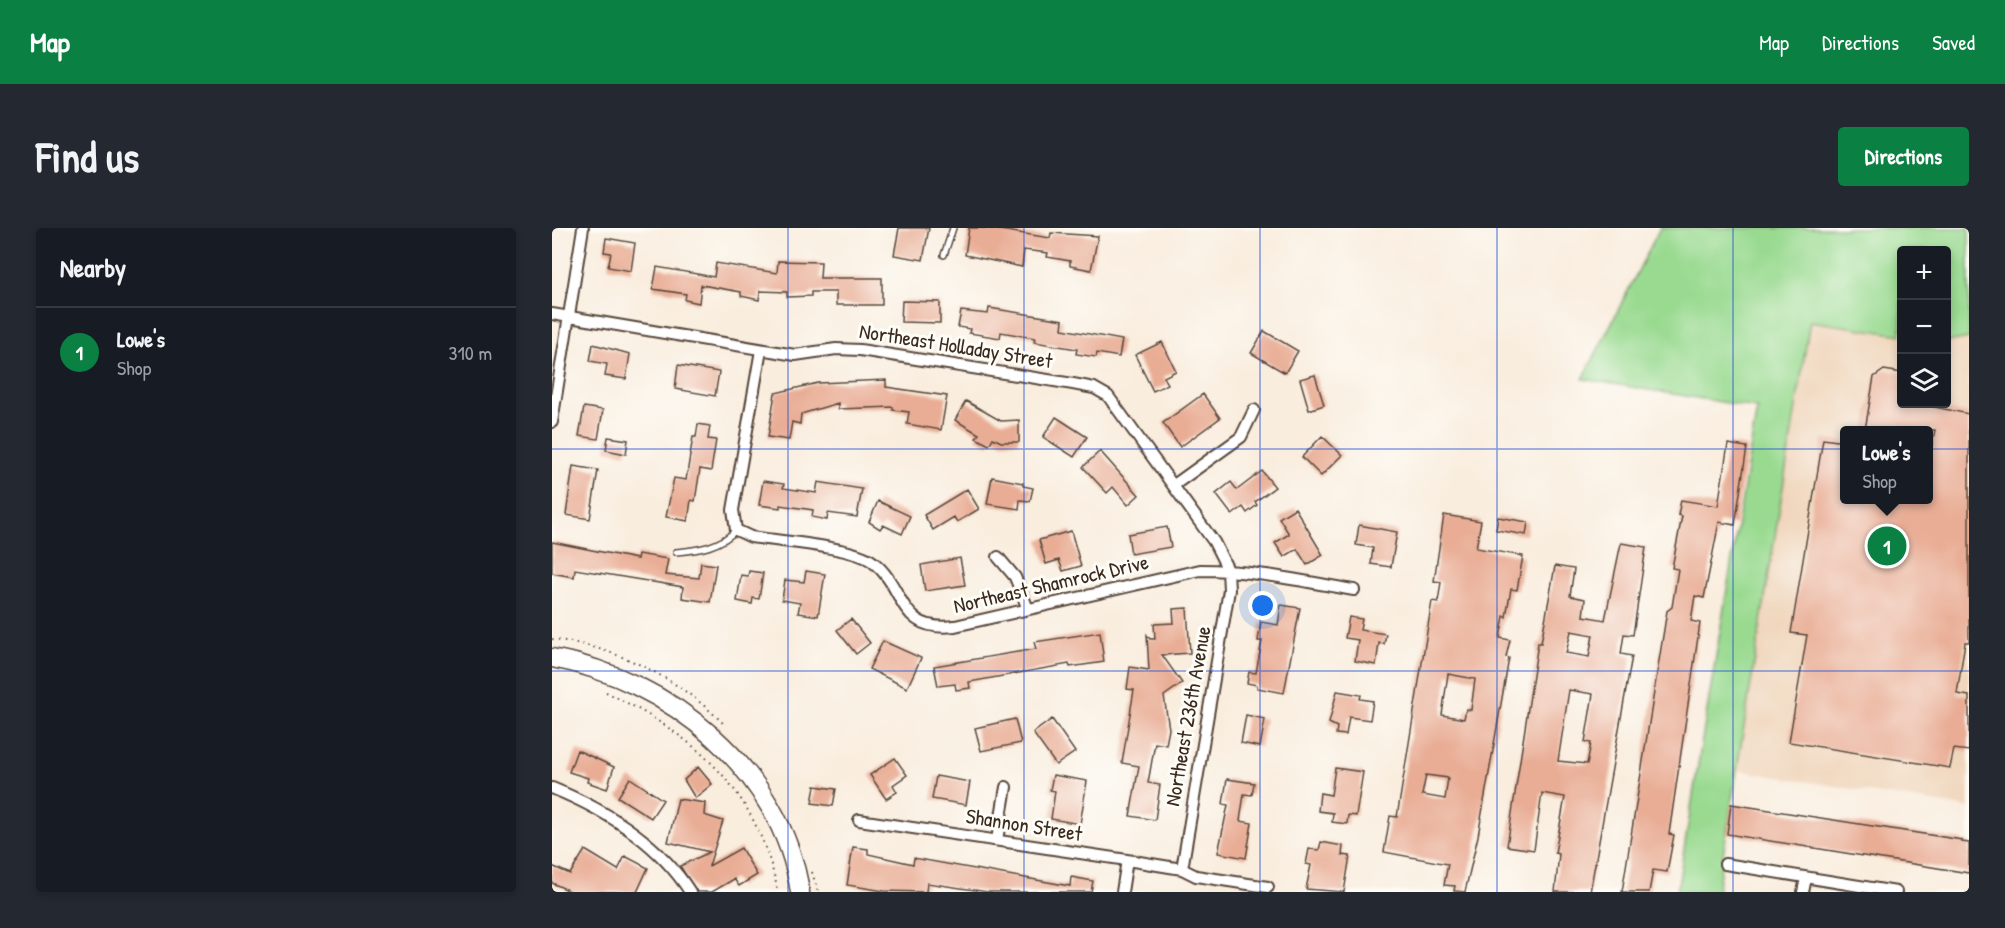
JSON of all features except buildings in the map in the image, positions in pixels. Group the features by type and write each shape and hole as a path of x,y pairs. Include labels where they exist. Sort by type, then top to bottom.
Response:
{"highway":[{"path":"552,658 596,668 655,694 716,737 748,775 786,837 796,865 800,892"}],"street":[{"path":"552,422 583,228"},
{"name":"Northeast Holladay Street","path":"552,314 795,355 836,349 860,350 1094,388 1108,396 1121,412 1214,542 1228,570"},
{"path":"736,530 733,510 761,350"},
{"path":"1174,485 1241,437 1254,410"},
{"name":"Northeast Shamrock Drive","path":"736,530 751,537 865,557 884,574 904,609 922,623 941,627 955,626 1200,570 1228,570 1354,590"},
{"path":"998,557 1015,577 1028,609"},
{"name":"Northeast 236th Avenue","path":"1182,869 1229,590 1228,570"},
{"path":"552,788 596,808 647,843 676,872 690,892"},
{"path":"997,840 1006,788"},
{"name":"Shannon Street","path":"859,820 1182,869 1196,876 1268,887"},
{"path":"1122,892 1127,860"},
{"path":"1725,864 1896,892"},
{"path":"1803,892 1806,878"}],"lane":[{"path":"944,255 953,228"},
{"path":"676,552 698,550 726,540 736,530"}],"path":[{"path":"599,688 675,730 738,791 759,828 778,892"}],"shaded area":[{"path":"1788,228 1969,228 1969,808 1698,764"}],"green space":[{"path":"1660,228 1969,228 1969,338 1951,341 1951,246 1897,246 1897,334 1810,321 1717,892 1677,892 1757,408 1583,379"}],"place":[{"name":"Lowe's","path":"1887,546"}]}
